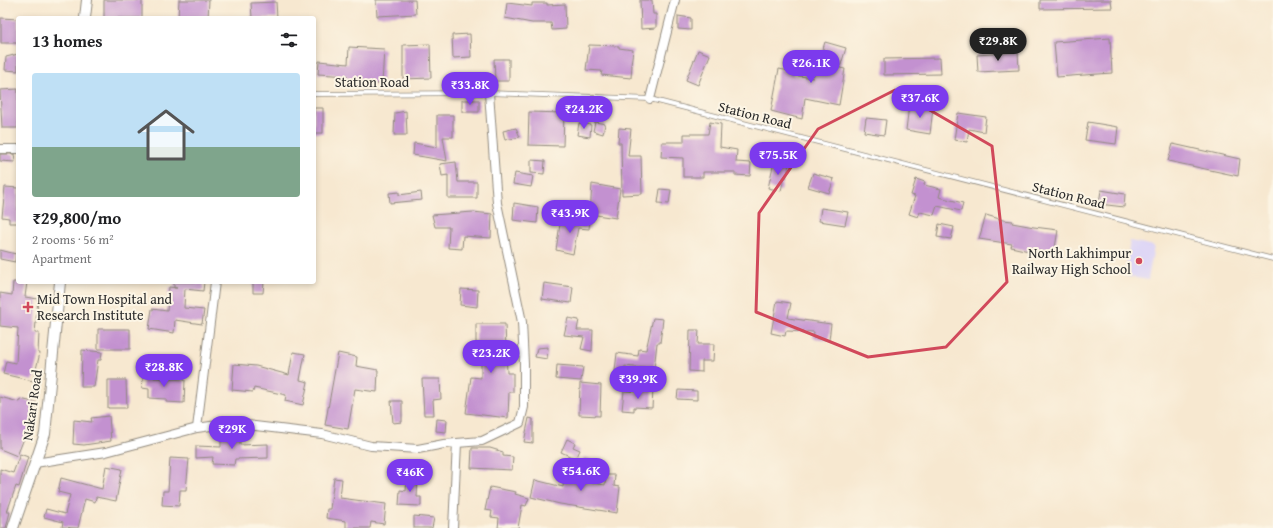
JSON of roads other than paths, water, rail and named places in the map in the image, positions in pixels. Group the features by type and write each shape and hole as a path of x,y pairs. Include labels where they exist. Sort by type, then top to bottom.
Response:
{"street":[{"path":"85,16 87,0"},
{"path":"650,99 675,0"},
{"path":"36,463 106,452 197,428 231,423 322,434 372,446 418,449 482,441 520,422 524,407 522,322 497,203 489,93"},
{"path":"0,149 16,150"},
{"name":"Nakari Road","path":"13,528 46,434 60,284"},
{"path":"197,428 215,284"},
{"path":"453,528 457,443"}],"lane":[{"name":"Station Road","path":"316,94 489,93 650,99 1273,259"}],"place":[{"name":"North Lakhimpur Railway High School","path":"1139,261"},
{"name":"Mid Town Hospital and Research Institute","path":"28,307"}]}
